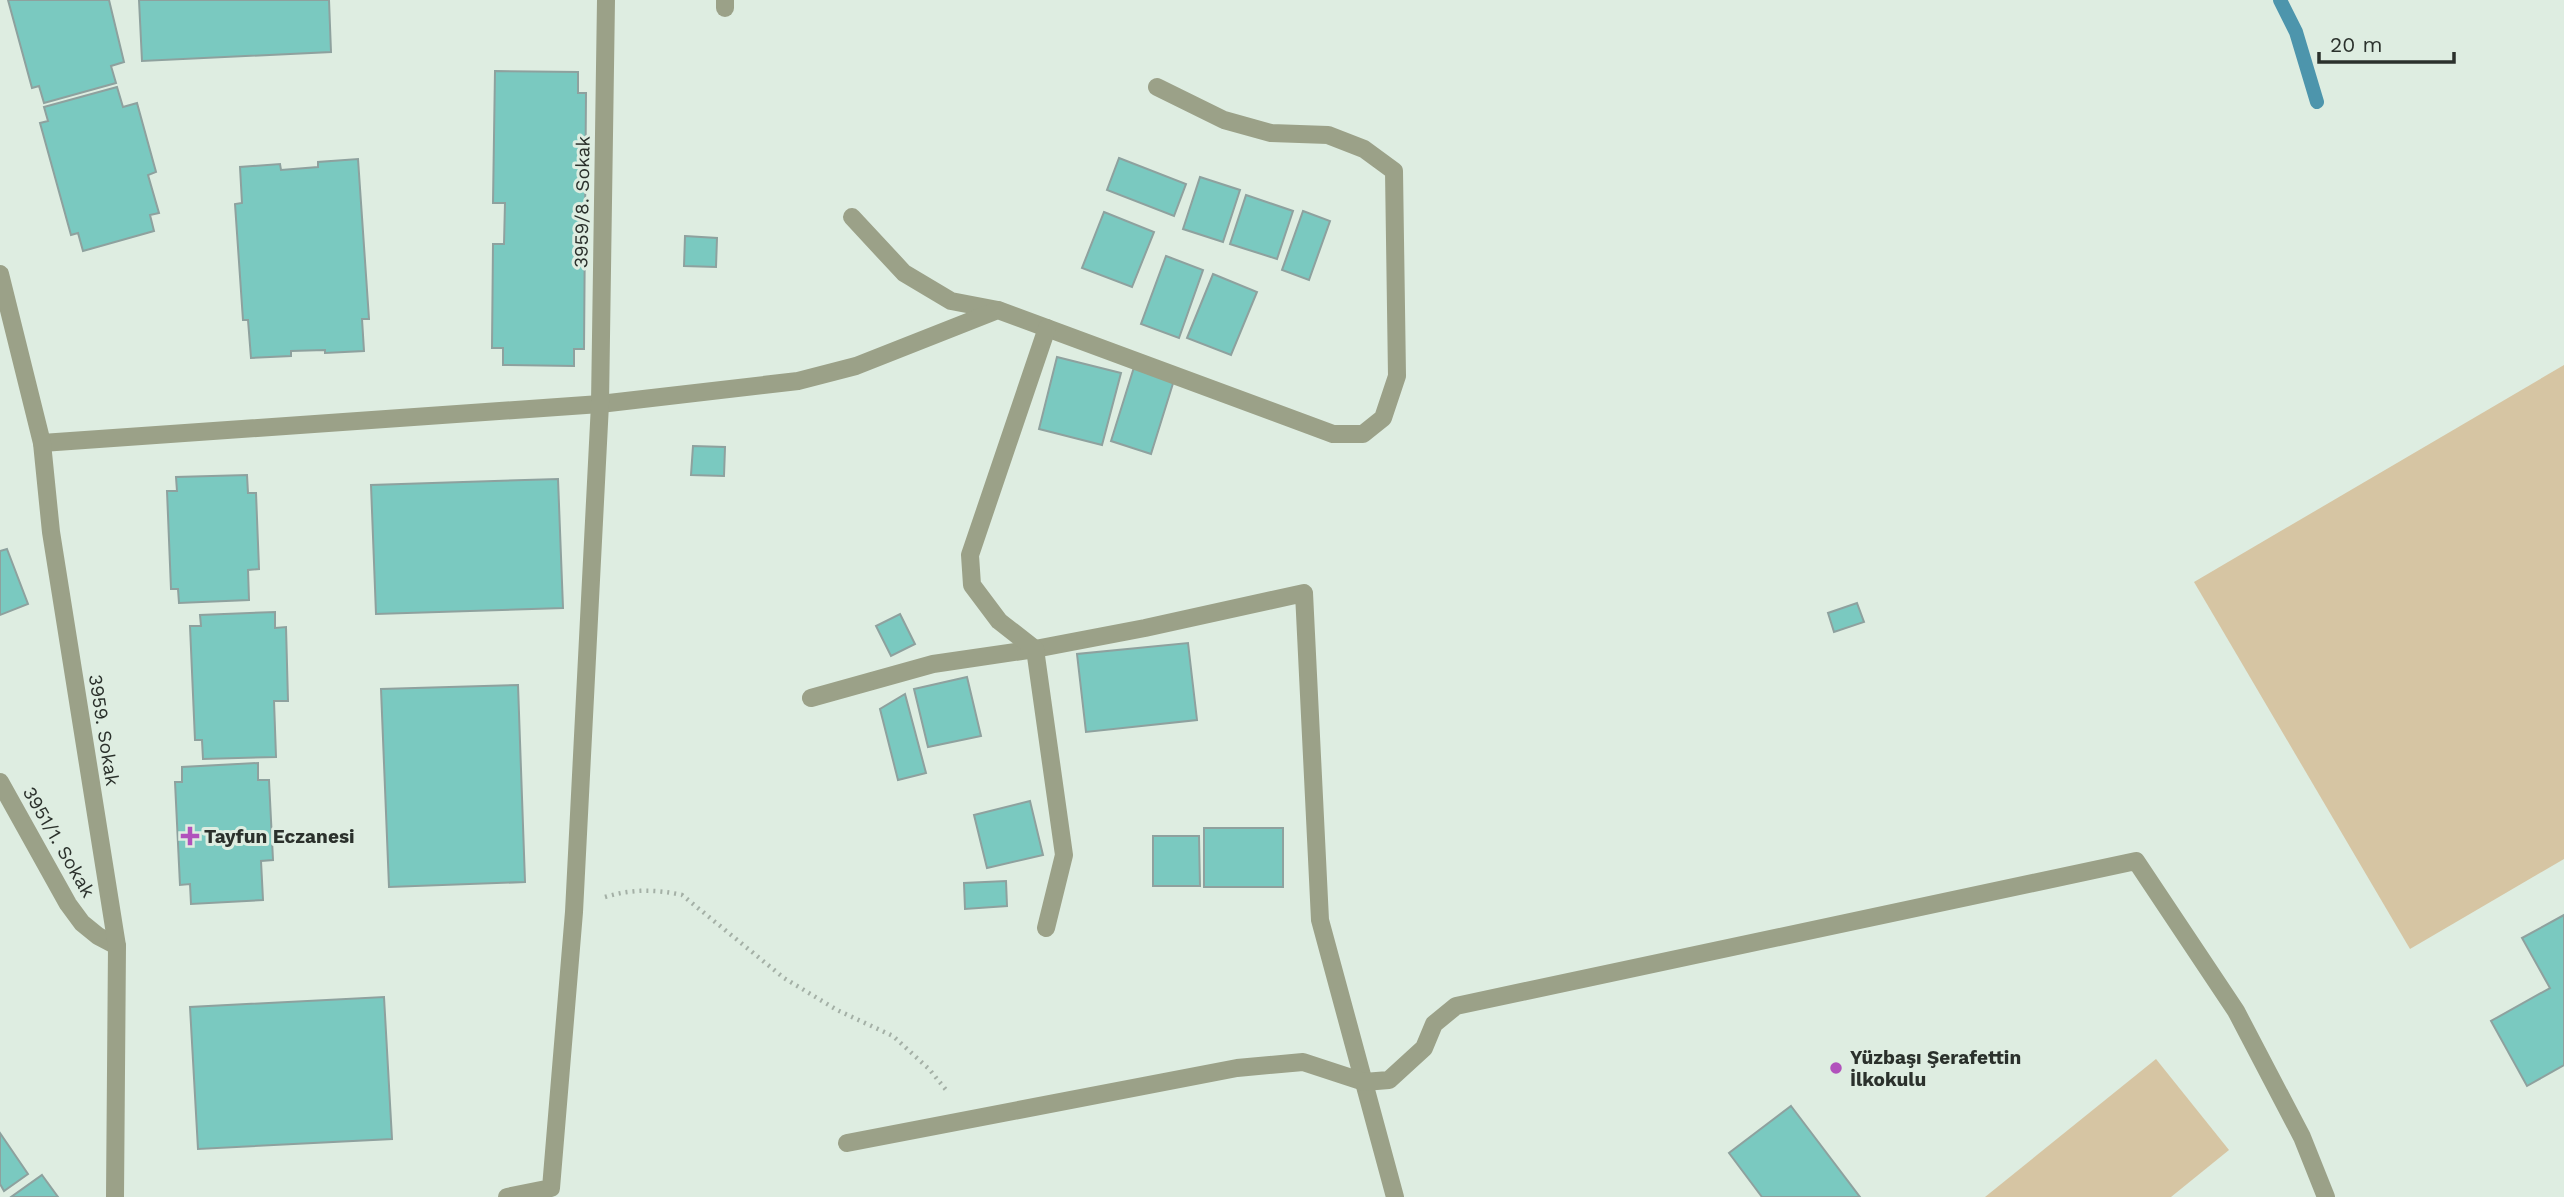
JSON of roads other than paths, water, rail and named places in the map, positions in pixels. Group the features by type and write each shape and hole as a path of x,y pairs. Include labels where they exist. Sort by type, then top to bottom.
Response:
{"street":[{"name":"3959/8. Sokak","path":"507,1197 551,1188 574,912 600,404 606,0"},
{"path":"852,218 904,273 951,301 998,310 1333,434 1363,434 1383,418 1397,376 1394,171 1364,149 1328,135 1271,133 1224,120 1157,87"},
{"name":"3959. Sokak","path":"0,274 42,443 51,532 117,946 115,1197"},
{"path":"42,443 600,404 798,381 856,366 998,310"},
{"path":"1046,928 1064,855 1035,649 999,621 972,585 970,555 1047,328"},
{"path":"811,698 933,664 1035,649 1145,628 1304,593 1320,920 1395,1197"},
{"name":"3951/1. Sokak","path":"0,782 68,904 82,923 117,946"},
{"path":"847,1143 1250,1067 1303,1062 1364,1082 1389,1080 1424,1048 1434,1024 1456,1006 2136,861 2236,1011 2302,1137 2326,1197"}],"waterway":[{"path":"2280,0 2296,32 2317,102"}],"place":[{"name":"Tayfun Eczanesi","path":"190,836"},
{"name":"Yüzbaşı Şerafettin İlkokulu","path":"1836,1068"}]}
